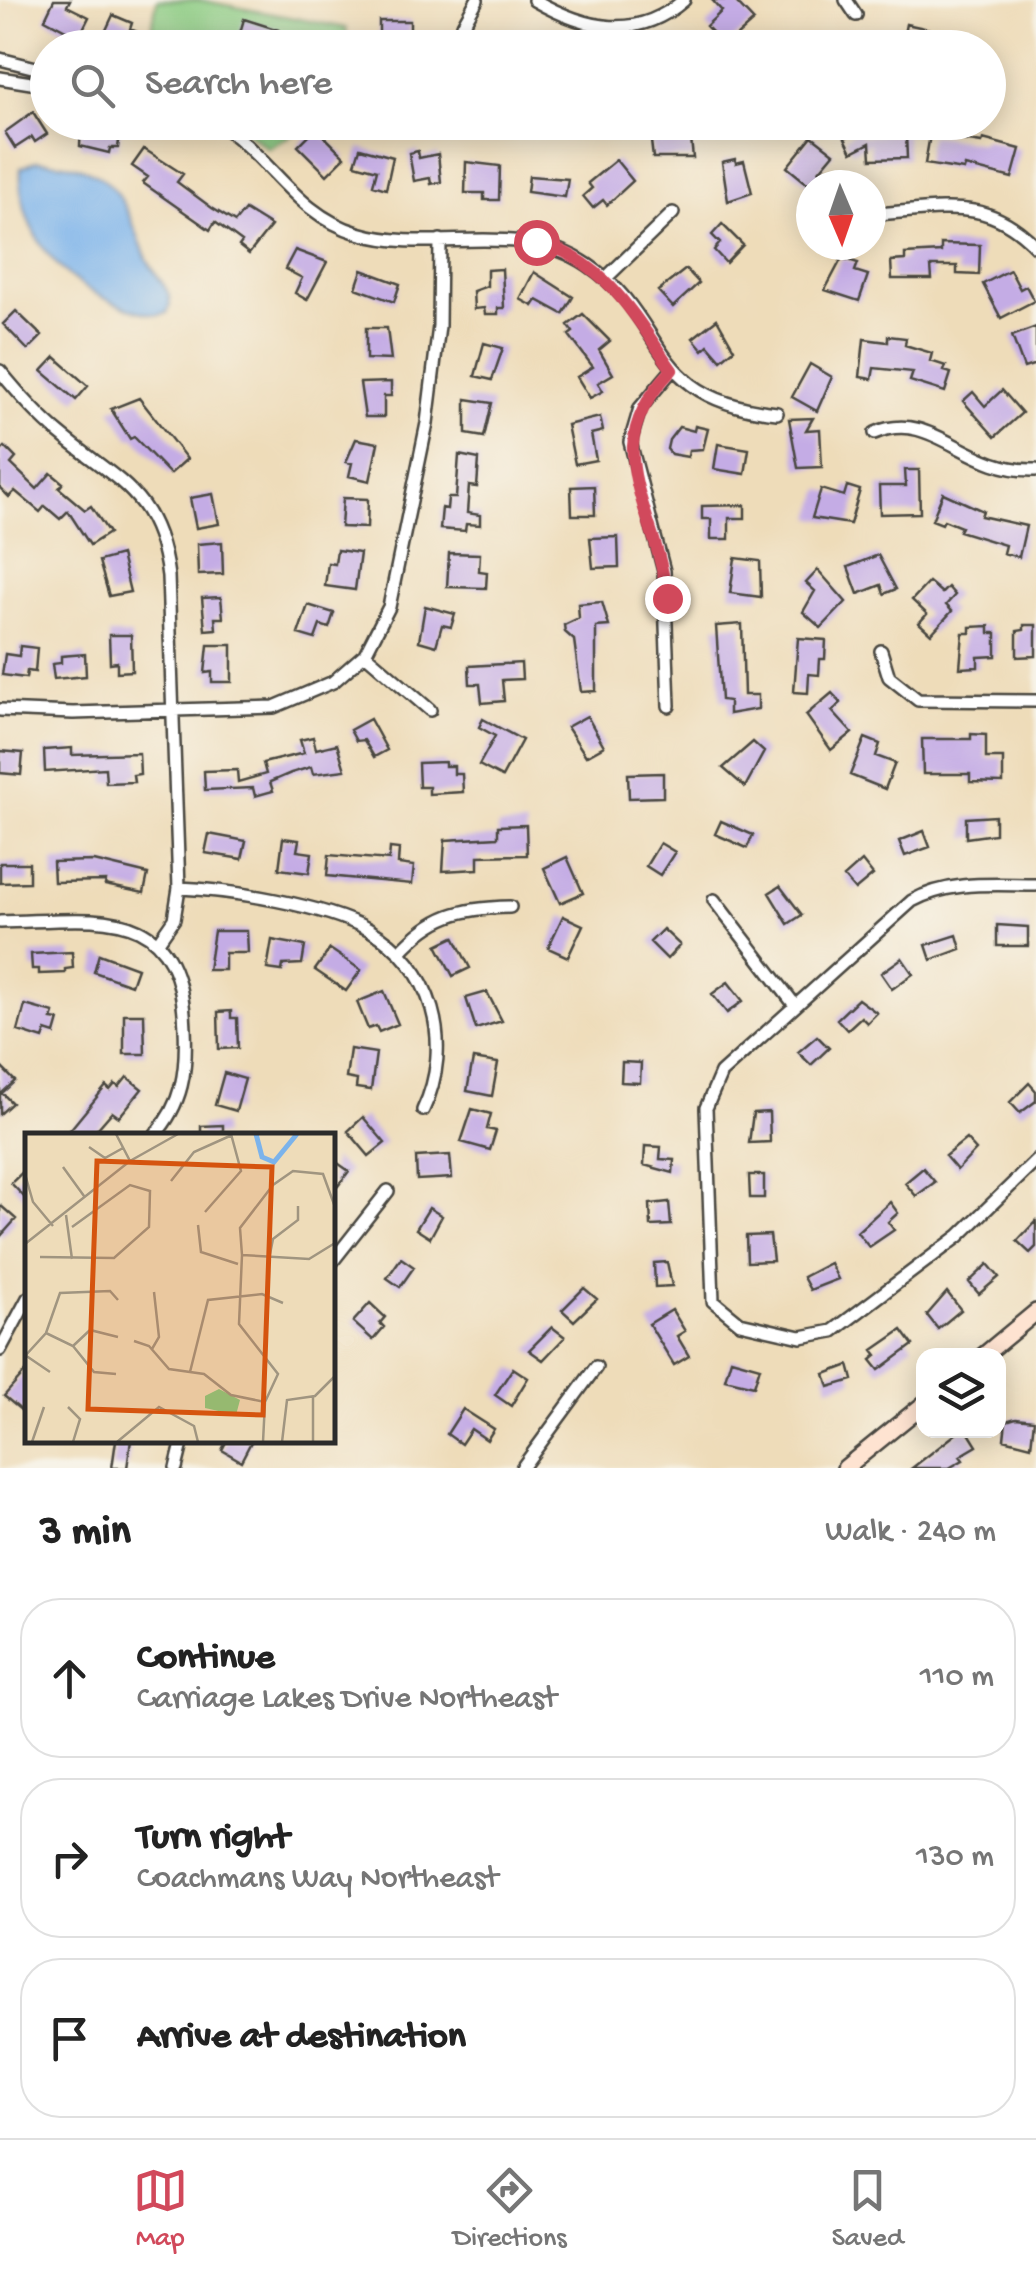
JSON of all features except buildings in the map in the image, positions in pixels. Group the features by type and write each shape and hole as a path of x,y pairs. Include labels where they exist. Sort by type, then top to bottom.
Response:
{"street":[{"path":"463,25 477,0"},
{"path":"534,0 578,23 606,28 654,20 684,0"},
{"path":"846,0 856,15"},
{"path":"0,59 30,66"},
{"path":"0,78 30,83"},
{"path":"243,140 296,198 324,219 377,238 536,242 564,250 606,278 672,370 721,402 777,413"},
{"path":"886,214 981,210 1006,220 1036,247"},
{"path":"606,278 673,213"},
{"path":"0,710 253,710 294,701 333,682 364,654 389,607 427,423 438,341 440,240"},
{"path":"669,706 664,571 630,442 648,395 672,370"},
{"path":"0,371 42,418 131,486 153,518 168,576 180,888 174,919 158,942"},
{"path":"875,433 895,424 912,425 990,465 1036,470"},
{"path":"881,650 889,677 918,700 1036,701"},
{"path":"364,654 430,710"},
{"path":"1036,885 970,884 930,891 896,913 721,1073 706,1108 713,1301 728,1318 801,1337 833,1331 960,1236 1036,1162"},
{"path":"180,888 230,892 345,920 367,928 400,952 424,987 436,1028 436,1072 422,1110"},
{"path":"714,900 794,1004"},
{"path":"400,952 442,915 510,907"},
{"path":"0,922 108,920 126,924 158,942 180,975 186,1062 176,1104 156,1133"},
{"path":"335,1258 388,1190"},
{"path":"0,1350 25,1304"},
{"path":"992,1348 1036,1312"},
{"path":"522,1468 596,1367"},
{"path":"845,1468 916,1410"},
{"path":"176,1468 182,1443"}],"green space":[{"path":"157,0 200,0 346,30 151,30"},
{"path":"257,140 282,140 268,148"}],"water":[{"path":"37,161 84,169 112,188 168,292 167,313 144,312 100,296 62,270 47,253 35,234 22,192 21,168"}],"route":[{"path":"536,242 564,250 606,278 672,370 640,408 630,442 658,543 667,598"}]}
